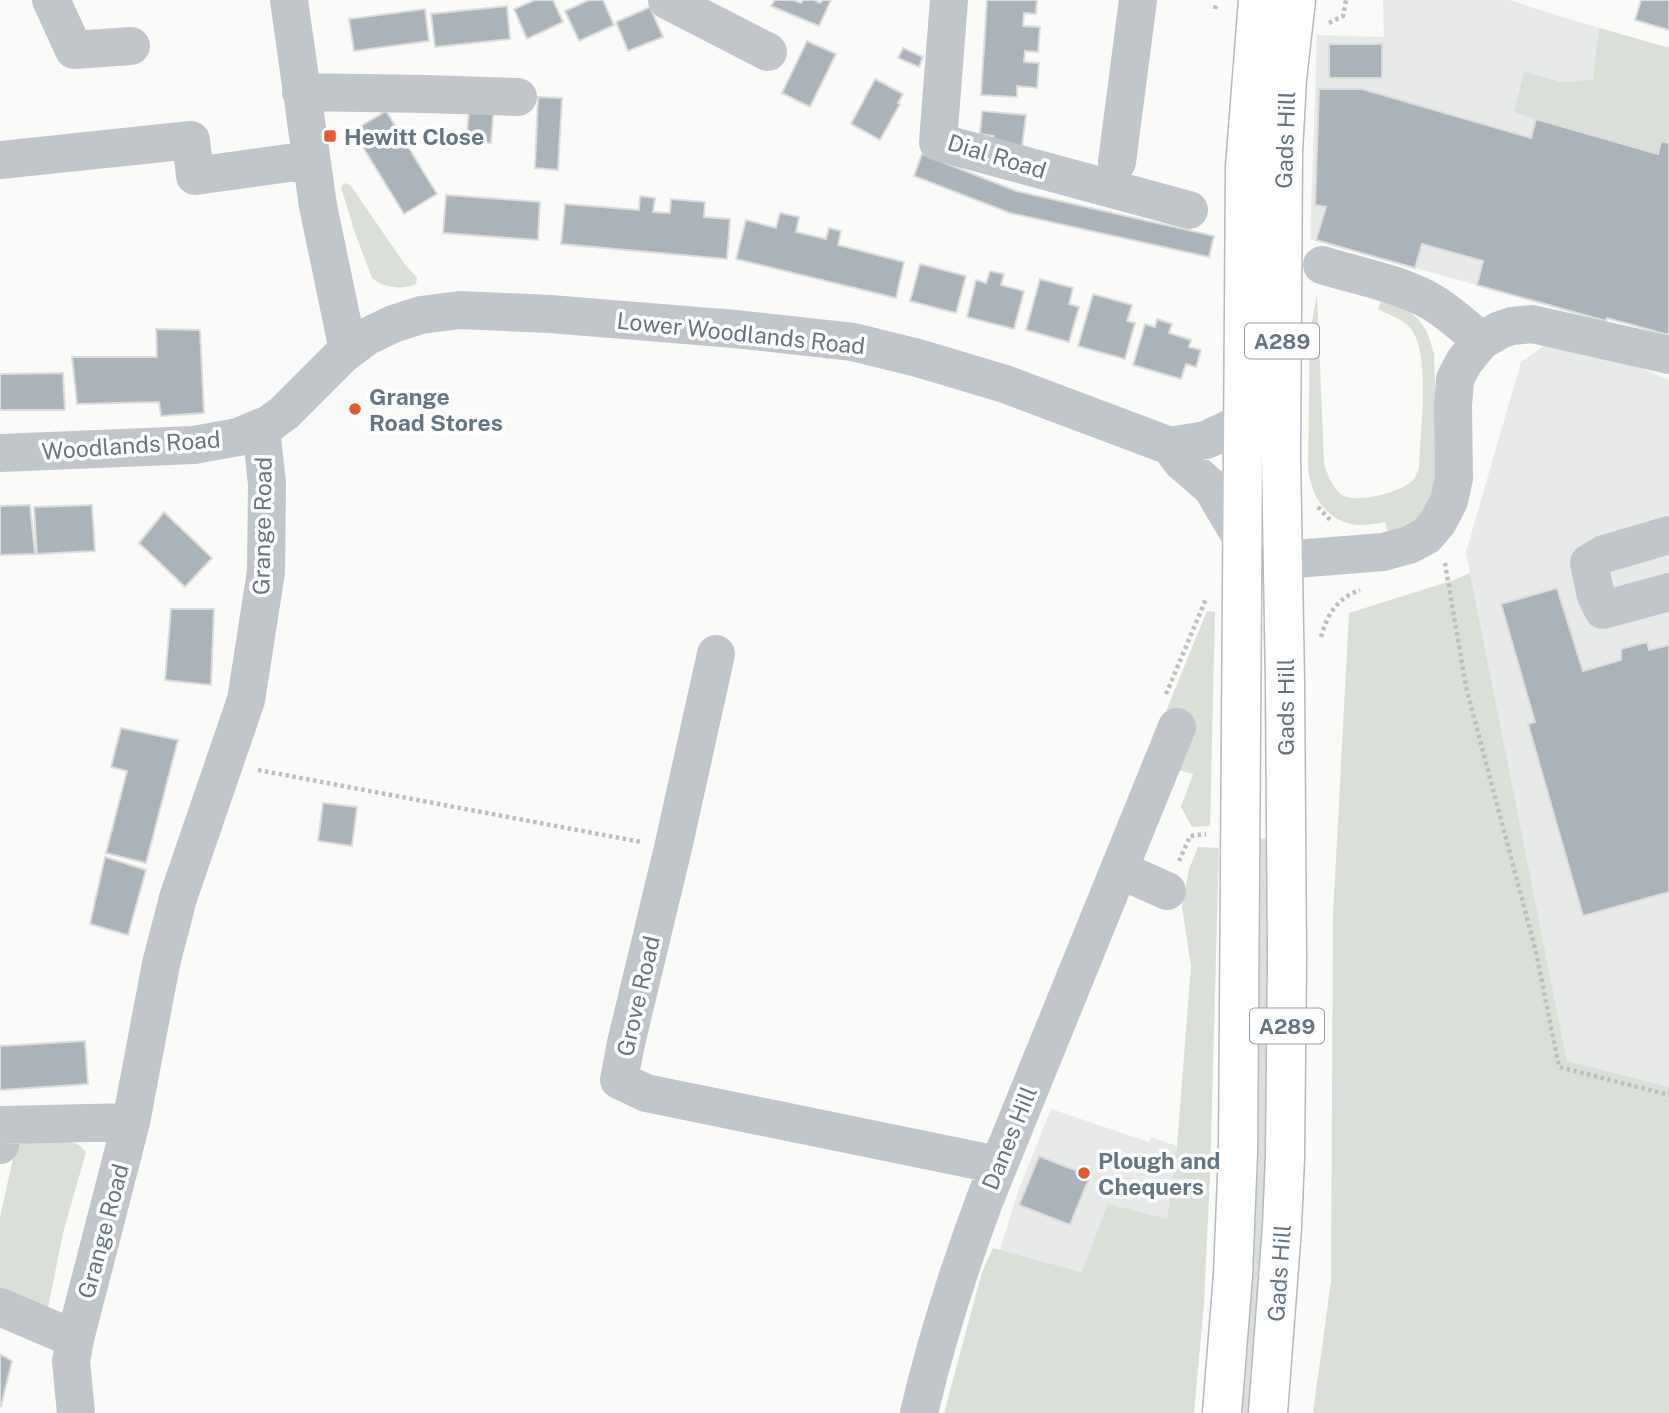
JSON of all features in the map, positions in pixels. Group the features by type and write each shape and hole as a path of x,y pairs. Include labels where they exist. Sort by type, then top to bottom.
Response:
{"main road":[{"name":"Gads Hill","path":"1222,1413 1233,1275 1238,1152 1245,167 1258,0"},
{"name":"Gads Hill","path":"1268,1413 1282,1240 1285,1157 1287,959 1281,456 1283,152 1287,79 1296,0"}],"street":[{"path":"51,0 74,50 131,46"},
{"path":"289,0 310,160 348,350"},
{"path":"667,0 768,52"},
{"name":"Dial Road","path":"949,0 938,142 1189,210"},
{"path":"1116,162 1138,0"},
{"path":"301,92 518,97"},
{"path":"0,160 191,140 195,176 310,160"},
{"path":"1322,265 1391,285 1430,301 1481,341"},
{"name":"Lower Woodlands Road","path":"348,350 366,337 393,324 421,315 460,310 550,314 821,337 879,347 964,371 1170,446 1182,462 1212,488 1244,542"},
{"path":"1283,560 1382,552 1409,545 1426,536 1438,522 1449,501 1454,478 1455,379 1464,362 1481,341 1500,330 1532,324 1669,355"},
{"name":"Grange Road","path":"76,1413 71,1362 75,1339 131,1122 169,933 178,898 246,700 266,572 267,484 261,428 293,405 348,350"},
{"path":"1170,446 1206,440 1244,422"},
{"name":"Woodlands Road","path":"0,453 194,445 238,437 261,428"},
{"path":"1669,535 1604,554 1589,563 1596,596 1603,610 1669,592"},
{"name":"Grove Road","path":"716,654 619,1080 646,1093 998,1165"},
{"name":"Danes Hill","path":"919,1413 962,1261 998,1165 1120,870 1170,715"},
{"path":"1120,870 1167,891"},
{"path":"0,1145 3,1125 131,1122"},
{"path":"0,1307 75,1339"}],"path":[{"path":"1343,16 1346,0"},
{"path":"1313,500 1320,511 1339,525"},
{"path":"1444,555 1466,688 1536,952 1559,1068 1669,1096"},
{"path":"1321,636 1328,615 1340,601 1356,591"},
{"path":"1170,715 1209,592"},
{"path":"224,764 673,848"}],"shaded area":[{"path":"1383,0 1510,0 1669,48 1669,335 1607,318 1606,321 1310,239 1317,35 1384,37"},
{"path":"1599,28 1669,48 1669,143 1658,154 1514,112 1524,72 1561,82 1593,80"},
{"path":"345,183 351,186 417,278 416,284 393,287 372,278 341,187"},
{"path":"1317,294 1324,463 1340,494 1360,498 1391,492 1408,484 1419,469 1423,396 1421,356 1411,329 1378,309 1382,298 1417,318 1427,332 1434,354 1438,478 1431,501 1415,522 1389,535 1385,522 1356,525 1338,519 1324,508 1311,485 1308,467 1310,332"},
{"path":"1547,344 1641,368 1669,380 1669,1087 1567,1062 1466,552 1521,362"},
{"path":"1470,573 1567,1061 1669,1087 1669,1413 1313,1413 1331,1281 1333,916 1349,613"},
{"path":"1207,611 1215,612 1210,826 1192,827 1181,807 1193,774 1175,769 1164,716"},
{"path":"1269,838 1264,1226 1250,1413 1239,1413 1258,839"},
{"path":"1198,847 1219,848 1210,1175 1204,1303 1194,1413 944,1413 982,1272 993,1248 1082,1272 1108,1204 1167,1219 1177,1146 1191,966 1182,907 1189,869"},
{"path":"1051,1109 1149,1142 1151,1137 1177,1146 1167,1219 1083,1272 1000,1250 1017,1194"},
{"path":"59,1137 79,1145 86,1152 63,1233 47,1313 0,1296 0,1217 15,1149 25,1139"}],"building":[{"path":"535,0 553,0 563,22 527,39 514,9"},
{"path":"589,0 603,0 614,25 579,41 565,11"},
{"path":"775,0 801,3 803,0 814,0 820,3 823,0 831,0 819,26 771,6"},
{"path":"987,0 1037,0 1036,14 1024,13 1023,26 1040,27 1038,52 1025,51 1024,62 1039,63 1037,88 1017,86 1017,97 981,95"},
{"path":"1641,0 1669,0 1669,30 1635,20"},
{"path":"507,6 510,39 435,47 431,14"},
{"path":"650,7 663,37 628,51 616,22"},
{"path":"425,9 429,41 354,51 349,19"},
{"path":"807,41 836,54 810,107 782,93"},
{"path":"1329,44 1382,44 1382,78 1329,78"},
{"path":"903,48 923,57 919,67 898,58"},
{"path":"875,79 903,94 880,140 851,124"},
{"path":"1319,89 1362,89 1531,138 1536,119 1658,154 1661,141 1669,143 1669,335 1607,318 1606,321 1477,285 1483,261 1422,244 1415,268 1316,240 1326,207 1315,205"},
{"path":"538,97 562,98 558,170 535,168"},
{"path":"470,103 494,105 491,143 466,141"},
{"path":"386,111 437,194 404,214 353,131"},
{"path":"982,111 1026,115 1022,147 993,144 994,136 980,134"},
{"path":"922,154 1016,191 1214,236 1209,257 1010,213 914,176"},
{"path":"446,195 540,202 538,240 443,233"},
{"path":"640,196 655,198 653,212 670,213 671,199 705,202 704,217 730,219 727,259 561,244 565,204 639,210"},
{"path":"780,213 799,217 796,232 826,239 829,228 841,231 838,245 904,262 896,298 736,259 746,220 776,228"},
{"path":"920,264 966,276 956,313 910,301"},
{"path":"990,271 1004,274 1001,285 1024,291 1014,329 967,317 976,280 986,283"},
{"path":"1040,279 1073,288 1069,304 1079,307 1069,342 1026,330"},
{"path":"1093,294 1132,305 1127,321 1135,323 1125,359 1078,346"},
{"path":"1157,319 1172,324 1169,333 1191,340 1189,347 1201,350 1196,367 1186,364 1181,379 1133,365 1145,324 1155,327"},
{"path":"156,329 200,330 204,413 161,416 159,402 77,404 72,357 157,357"},
{"path":"63,373 65,410 0,410 0,374"},
{"path":"30,505 35,554 0,555 0,506"},
{"path":"92,505 95,551 37,554 34,507"},
{"path":"164,512 212,558 185,587 139,543"},
{"path":"1557,588 1583,671 1621,660 1621,649 1647,642 1649,650 1669,645 1669,892 1583,916 1528,724 1535,722 1501,604"},
{"path":"171,609 214,609 211,685 165,680"},
{"path":"121,728 178,740 146,863 106,853 127,771 111,767"},
{"path":"323,803 357,807 352,846 318,841"},
{"path":"105,857 146,870 128,935 90,924"},
{"path":"85,1041 88,1084 0,1090 0,1046"},
{"path":"1039,1156 1090,1176 1070,1225 1019,1205"},
{"path":"0,1354 12,1361 1,1406 0,1405"}],"place":[{"name":"Hewitt Close","path":"330,136"},
{"name":"Grange Road Stores","path":"355,409"},
{"name":"Plough and Chequers","path":"1084,1173"}]}
